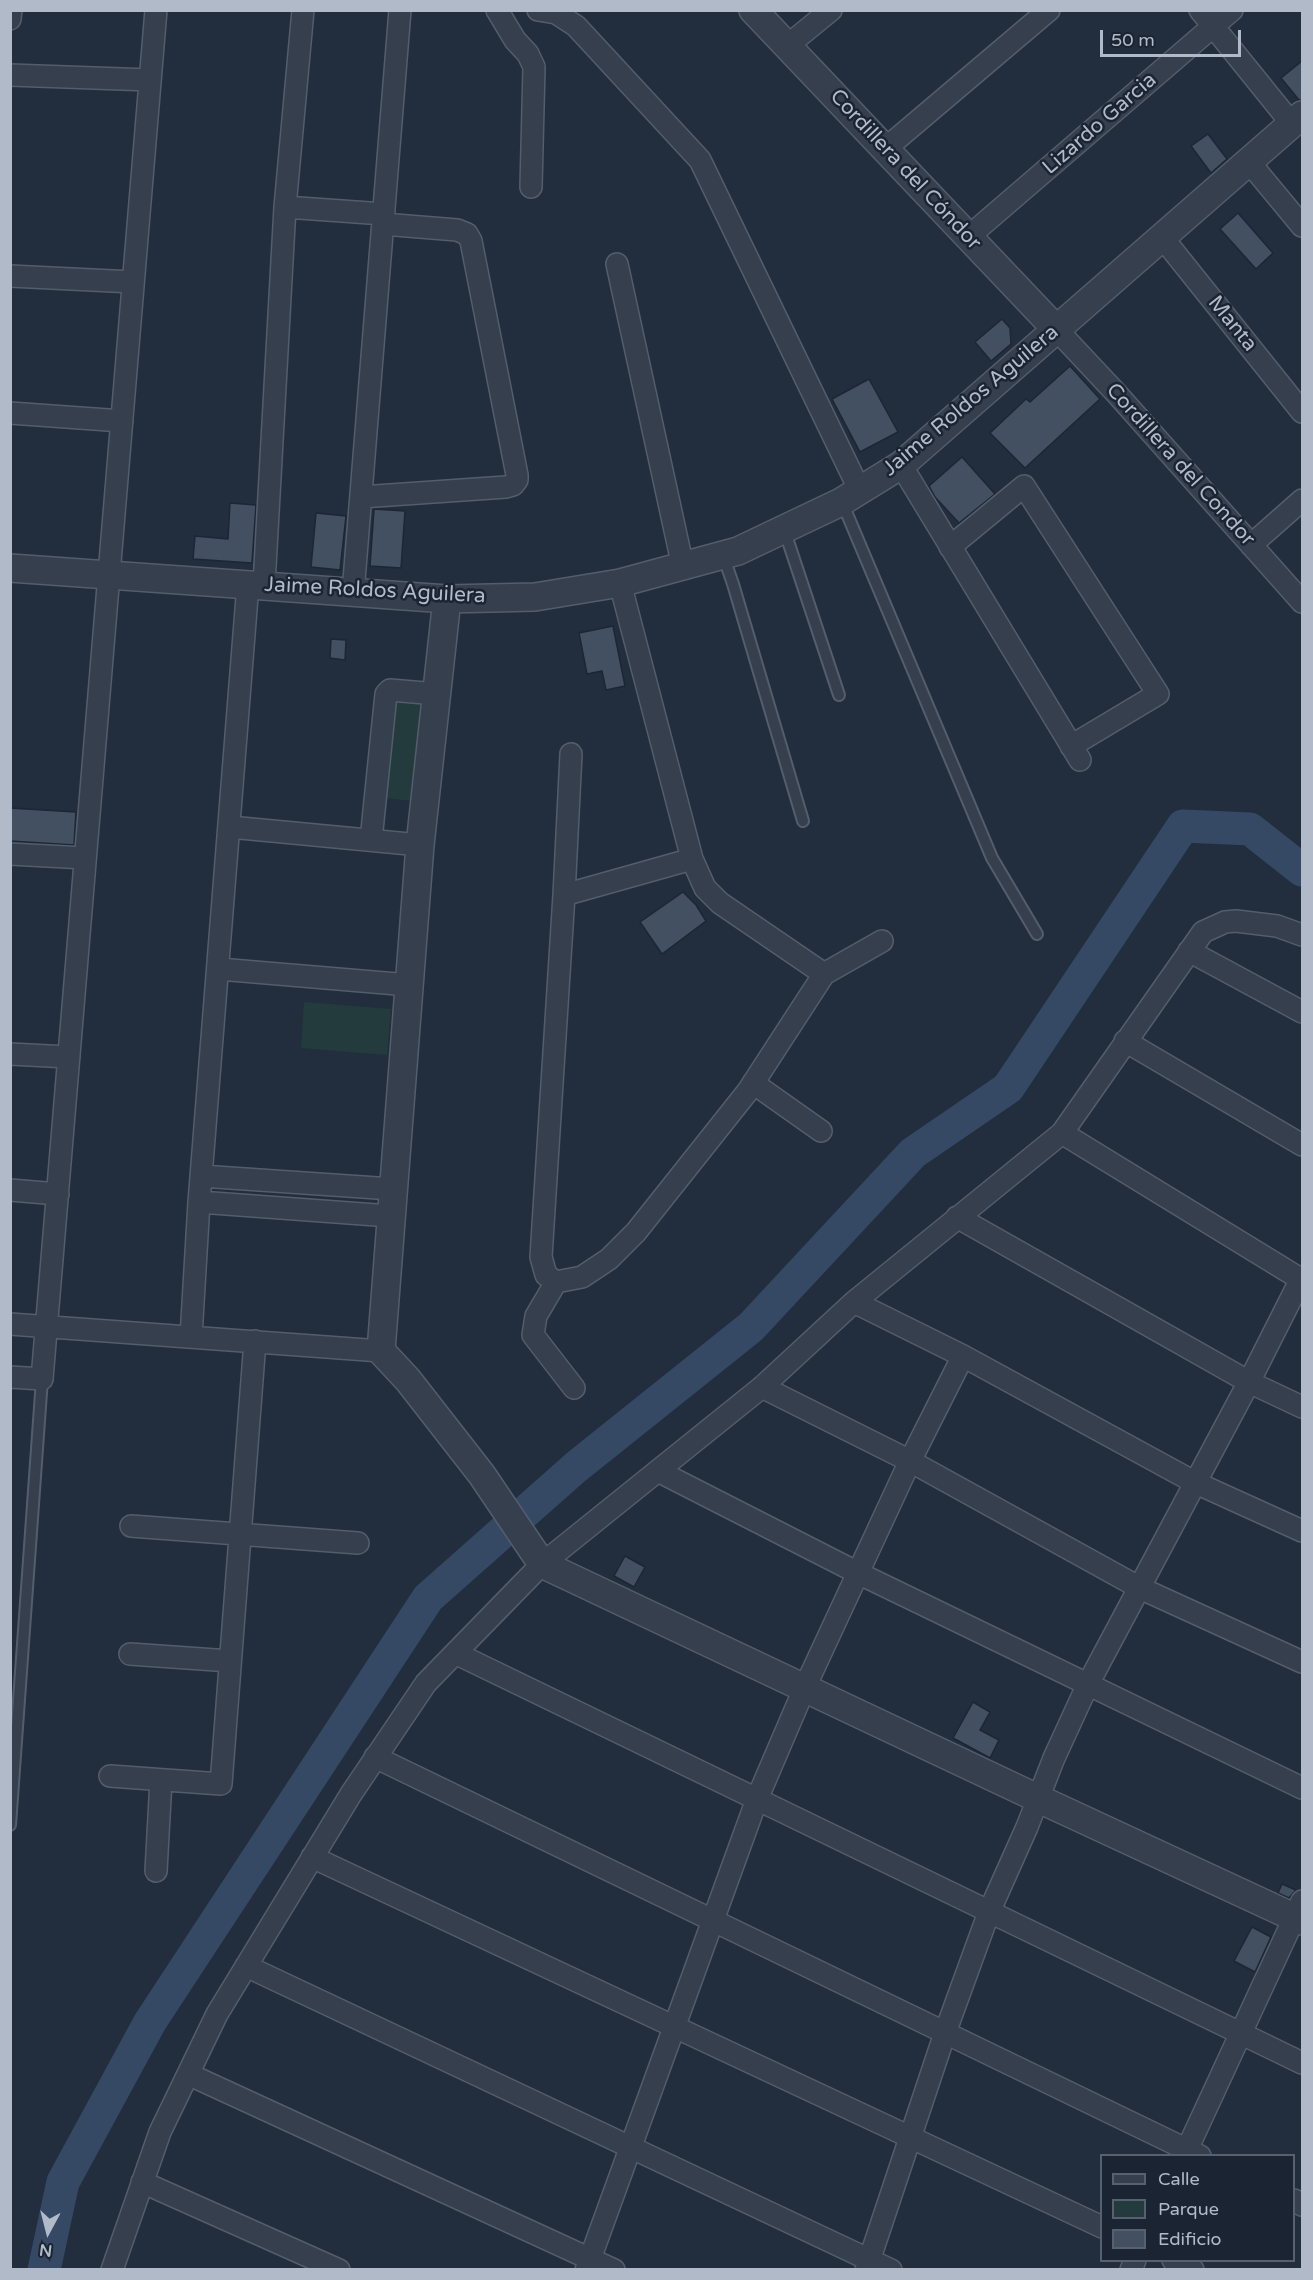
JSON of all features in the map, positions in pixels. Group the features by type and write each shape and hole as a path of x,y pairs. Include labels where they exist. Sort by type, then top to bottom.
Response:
{"street":[{"path":"10,19 11,10"},
{"path":"10,1377 42,1379 156,10"},
{"path":"191,1337 199,1202 230,826 256,584 285,207 303,10"},
{"path":"353,593 400,10"},
{"path":"497,10 515,40 528,54 534,67 531,187"},
{"path":"538,10 556,13 576,26 700,160 851,496"},
{"name":"Cordillera del Cóndor","path":"753,10 1056,329"},
{"path":"787,46 831,10"},
{"path":"885,149 1049,10"},
{"name":"Lizardo Garcia","path":"968,237 1206,19 1232,10"},
{"path":"1206,19 1297,119"},
{"path":"10,75 150,80"},
{"name":"Jaime Roldos Aguilera","path":"10,568 447,599 535,597 620,583 738,550 851,496 901,465 1297,119"},
{"path":"1249,162 1302,226"},
{"path":"285,207 457,230 467,234 471,241 517,475 513,485 361,497"},
{"name":"Manta","path":"1162,237 1302,411"},
{"path":"617,264 682,567"},
{"path":"10,276 133,282"},
{"name":"Cordillera del Condor","path":"1056,329 1117,394 1302,602"},
{"path":"10,413 122,421"},
{"path":"901,465 950,546 1076,753 1158,694 1024,486 950,546"},
{"path":"1251,545 1302,500"},
{"path":"620,583 692,859 705,888 720,903 824,974"},
{"path":"381,1351 420,844 447,599"},
{"path":"371,840 387,691 437,694"},
{"path":"571,753 541,1257 546,1275 556,1282 582,1277 609,1259 636,1232 753,1083 824,974 882,941"},
{"path":"230,826 420,844"},
{"path":"10,854 85,858"},
{"path":"564,895 692,859"},
{"path":"112,2270 160,2132 217,2014 375,1757 426,1683 538,1559 658,1472 762,1387 854,1302 1062,1133 1203,932 1225,922 1248,921 1302,935"},
{"path":"1189,951 1302,1012"},
{"path":"219,969 409,985"},
{"path":"1125,1041 1302,1145"},
{"path":"10,1054 69,1057"},
{"path":"753,1083 820,1131"},
{"path":"868,2264 945,2033 989,1912 1027,1827 1037,1798 1088,1684 1302,1279 1062,1133"},
{"path":"201,1176 392,1189"},
{"path":"10,1190 58,1194"},
{"path":"199,1202 390,1216"},
{"path":"957,1217 1249,1382 1302,1407"},
{"path":"556,1282 537,1316 533,1335 574,1388"},
{"path":"854,1302 963,1356 1194,1482 1302,1532"},
{"path":"10,1324 381,1351 408,1380 482,1475 538,1559 1037,1798 1300,1913 1241,2033 1190,2153 375,1757"},
{"path":"110,1776 221,1784 255,1341"},
{"path":"589,2264 757,1799 805,1687 910,1461 963,1356"},
{"path":"762,1387 910,1461 1140,1587 1302,1662"},
{"path":"658,1472 858,1573 1302,1788"},
{"path":"131,1526 358,1543"},
{"path":"455,1653 1302,2063"},
{"path":"130,1654 230,1661"},
{"path":"156,1871 161,1780"},
{"path":"312,1857 1100,2227"},
{"path":"246,1966 632,2147 868,2264 891,2270"},
{"path":"188,2074 589,2264 614,2270"},
{"path":"142,2182 339,2270"},
{"path":"1177,2262 1192,2270"}],"lane":[{"path":"851,496 992,858 1036,934"},
{"path":"784,529 839,695"},
{"path":"722,555 733,584 803,821"},
{"path":"10,1825 14,1734 42,1379"}],"green space":[{"path":"393,693 424,696 415,801 384,798"},
{"path":"304,1002 391,1009 387,1055 301,1048"}],"building":[{"path":"1302,61 1302,100 1299,100 1281,78"},
{"path":"1208,134 1227,159 1211,173 1191,146"},
{"path":"1238,213 1273,253 1256,269 1220,229"},
{"path":"1002,319 1010,328 1011,344 991,361 975,342"},
{"path":"1070,366 1100,399 1025,468 990,433 1026,399 1030,402"},
{"path":"869,379 898,432 860,452 832,399"},
{"path":"962,457 995,494 959,523 935,497 929,486"},
{"path":"230,503 256,505 252,563 193,559 195,536 228,539"},
{"path":"374,509 405,511 401,568 370,566"},
{"path":"316,513 346,516 340,570 311,567"},
{"path":"613,626 625,686 606,690 602,671 587,674 579,633"},
{"path":"331,639 346,640 345,660 330,658"},
{"path":"10,808 76,812 74,845 10,841"},
{"path":"683,892 696,905 706,921 662,954 640,922"},
{"path":"625,1556 645,1567 634,1587 614,1576"},
{"path":"973,1702 990,1712 980,1730 999,1740 990,1758 953,1738"},
{"path":"1282,1884 1296,1890 1289,1898 1278,1893"},
{"path":"1252,1927 1271,1937 1255,1972 1234,1961"}],"waterway":[{"path":"44,2270 63,2182 150,2022 428,1598 576,1467 751,1327 913,1153 1008,1088 1183,826 1250,829 1302,870"}]}
